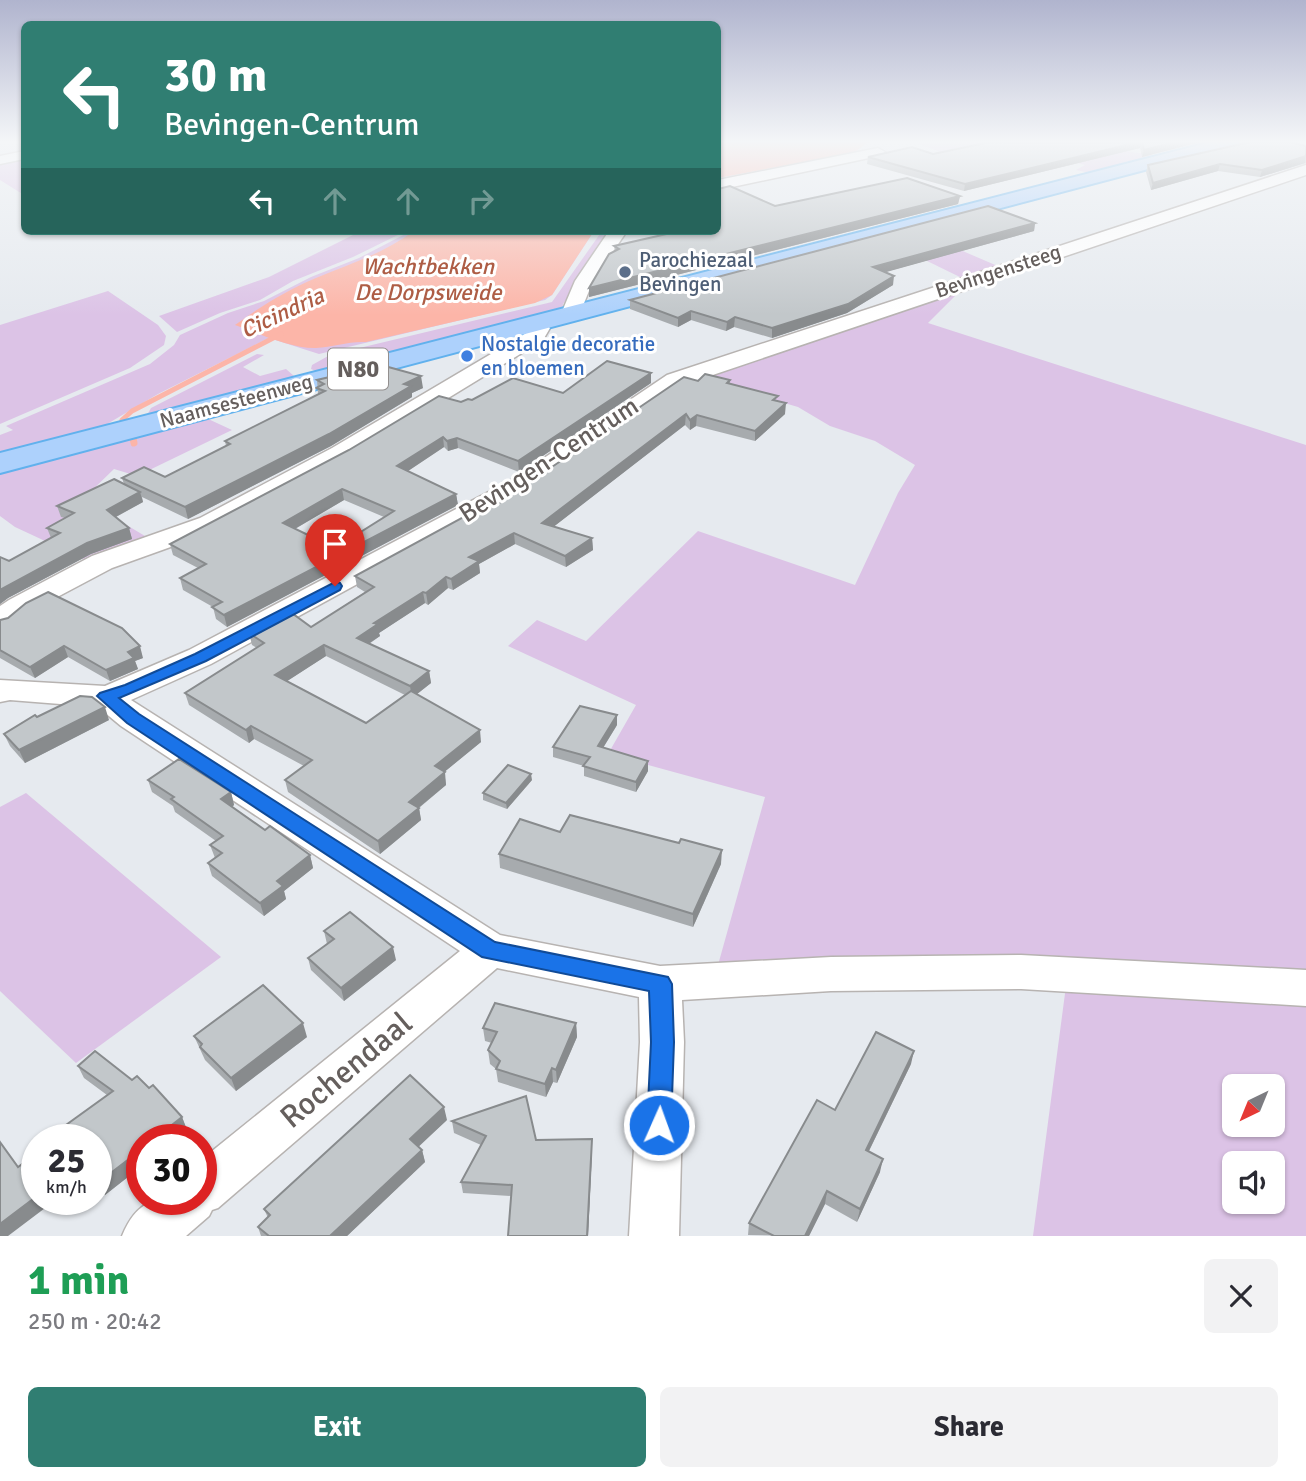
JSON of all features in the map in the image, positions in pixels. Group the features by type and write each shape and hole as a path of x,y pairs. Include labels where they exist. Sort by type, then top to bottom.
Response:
{"main road":[{"name":"Naamsesteenweg","path":"0,463 1007,200"}],"street":[{"name":"Bevingensteeg","path":"692,374 787,345 941,290 1216,200"},
{"path":"570,314 574,298 586,277 615,235"},
{"path":"0,621 19,606 102,562 192,533 329,459 536,336 540,328 534,323"},
{"name":"Bevingen-Centrum","path":"2,688 106,696 131,689 200,657 522,484 665,385 692,374"},
{"path":"106,696 133,718 490,950 660,984 831,974 1021,972 1306,988"},
{"name":"Rochendaal","path":"217,1178 490,950"},
{"path":"654,1236 663,1042 660,984"},
{"path":"147,1236 173,1215"}],"shaded area":[{"path":"353,235 398,235 353,257 293,281 260,300 220,313 177,332 159,316 269,277"},
{"name":"Wachtbekken De Dorpsweide","path":"403,235 591,235 552,295 545,300 319,354 269,338 158,394 102,427 0,454 0,435 13,430 6,426 150,364 174,345 180,335 359,258"},
{"path":"599,235 610,235 563,304 562,310 318,372 311,369 312,365 330,355 552,302"},
{"path":"958,249 1000,267 964,279 923,259"},
{"path":"964,287 928,323 1306,445 1306,974 718,965 765,797 608,754 636,705 508,646 537,620 586,641 698,531 855,585 898,493 915,465 875,441 830,426 798,407 695,377"},
{"path":"108,291 158,325 166,336 164,345 130,368 0,424 0,325"},
{"path":"257,354 264,355 243,367 260,376 286,369 294,376 292,380 146,417 151,408"},
{"path":"206,418 232,430 137,476 114,469 83,499 150,539 88,561 15,527 0,516 0,472"},
{"path":"26,793 221,957 76,1063 0,991 0,807"},
{"path":"1066,986 1306,998 1306,1236 1033,1236"}],"water":[{"name":"Wachtbekken De Dorpsweide","path":"408,235 591,235 552,295 535,303 366,342 316,348 286,343 235,325 295,288"}],"building":[{"path":"721,200 761,200 775,206 805,200 945,200 589,288 609,254 619,249 614,246 662,235 721,235"},
{"path":"988,206 1035,223 873,267 894,276 848,304 772,328 735,317 727,322 691,311 678,318 630,300"},
{"path":"607,361 651,373 518,461 457,438 447,441 443,437 397,466 456,494 224,615 212,607 222,602 180,578 206,564 170,544 349,450 439,396 461,402 472,400 513,378 563,393","holes":["342,489 394,511 335,548 283,523"]},
{"path":"381,365 421,376 404,384 411,386 329,434 185,507 122,478 144,467 165,477 230,444 225,441 325,391 316,388 324,384 317,380"},
{"path":"705,374 730,380 727,383 778,396 773,400 786,403 755,431 697,415 690,420 686,414 542,523 592,538 565,556 514,533 469,557 479,561 451,579 446,577 426,593 423,592 374,623 378,624 357,638 429,671 410,686 324,645 275,675 366,723 411,691 480,730 435,766 445,772 409,802 419,808 378,841 285,780 312,760 251,726 246,730 185,693 264,643 249,633 289,611 311,627 374,587 355,576 482,507 494,501 499,503 684,377 698,381"},
{"path":"114,479 140,492 107,510 129,528 87,543 0,590 0,557 9,561 60,533 47,528 74,513 57,506"},
{"path":"48,592 122,628 140,646 128,652 134,658 106,670 64,646 30,667 0,650 0,620 8,618 26,603"},
{"path":"80,696 92,697 105,707 19,750 4,734 35,715 37,717"},
{"path":"580,706 617,715 598,746 648,761 636,782 583,766 590,757 553,747"},
{"path":"179,759 231,792 221,799 265,830 270,826 310,855 277,881 283,886 260,903 208,863 222,853 210,845 223,836 148,780"},
{"path":"508,765 531,774 506,803 483,793"},
{"path":"570,815 679,843 681,839 722,850 693,914 499,854 520,819 560,832"},
{"path":"350,912 393,947 341,988 308,958 334,939 324,931"},
{"path":"263,985 303,1023 231,1078 200,1047 202,1044 194,1036"},
{"path":"495,1003 576,1023 556,1070 552,1068 545,1084 496,1069 500,1061 488,1050 497,1032 483,1028"},
{"path":"876,1032 914,1051 866,1150 883,1159 860,1209 827,1191 805,1236 774,1236 749,1223 817,1100 835,1110"},
{"path":"95,1051 132,1080 137,1076 149,1088 153,1085 182,1117 173,1124 126,1124 126,1161 112,1172 112,1124 67,1124 113,1091 78,1066"},
{"path":"410,1075 444,1107 410,1139 422,1150 330,1236 269,1236 258,1227 270,1215 264,1209"},
{"path":"526,1096 536,1140 592,1139 587,1236 508,1236 512,1185 461,1182 486,1136 452,1121"},
{"path":"0,1142 18,1167 21,1165 21,1208 0,1224"}],"waterway":[{"name":"Cicindria","path":"122,420 132,411 281,334"},
{"name":"Cicindria","path":"133,438 134,443"}],"place":[{"name":"Parochiezaal Bevingen","path":"625,272"},
{"name":"Nostalgie decoratie en bloemen","path":"467,356"}],"route":[{"path":"335,586 200,657 131,689 106,696 133,718 490,950 660,984 663,1042 659,1125"}]}
